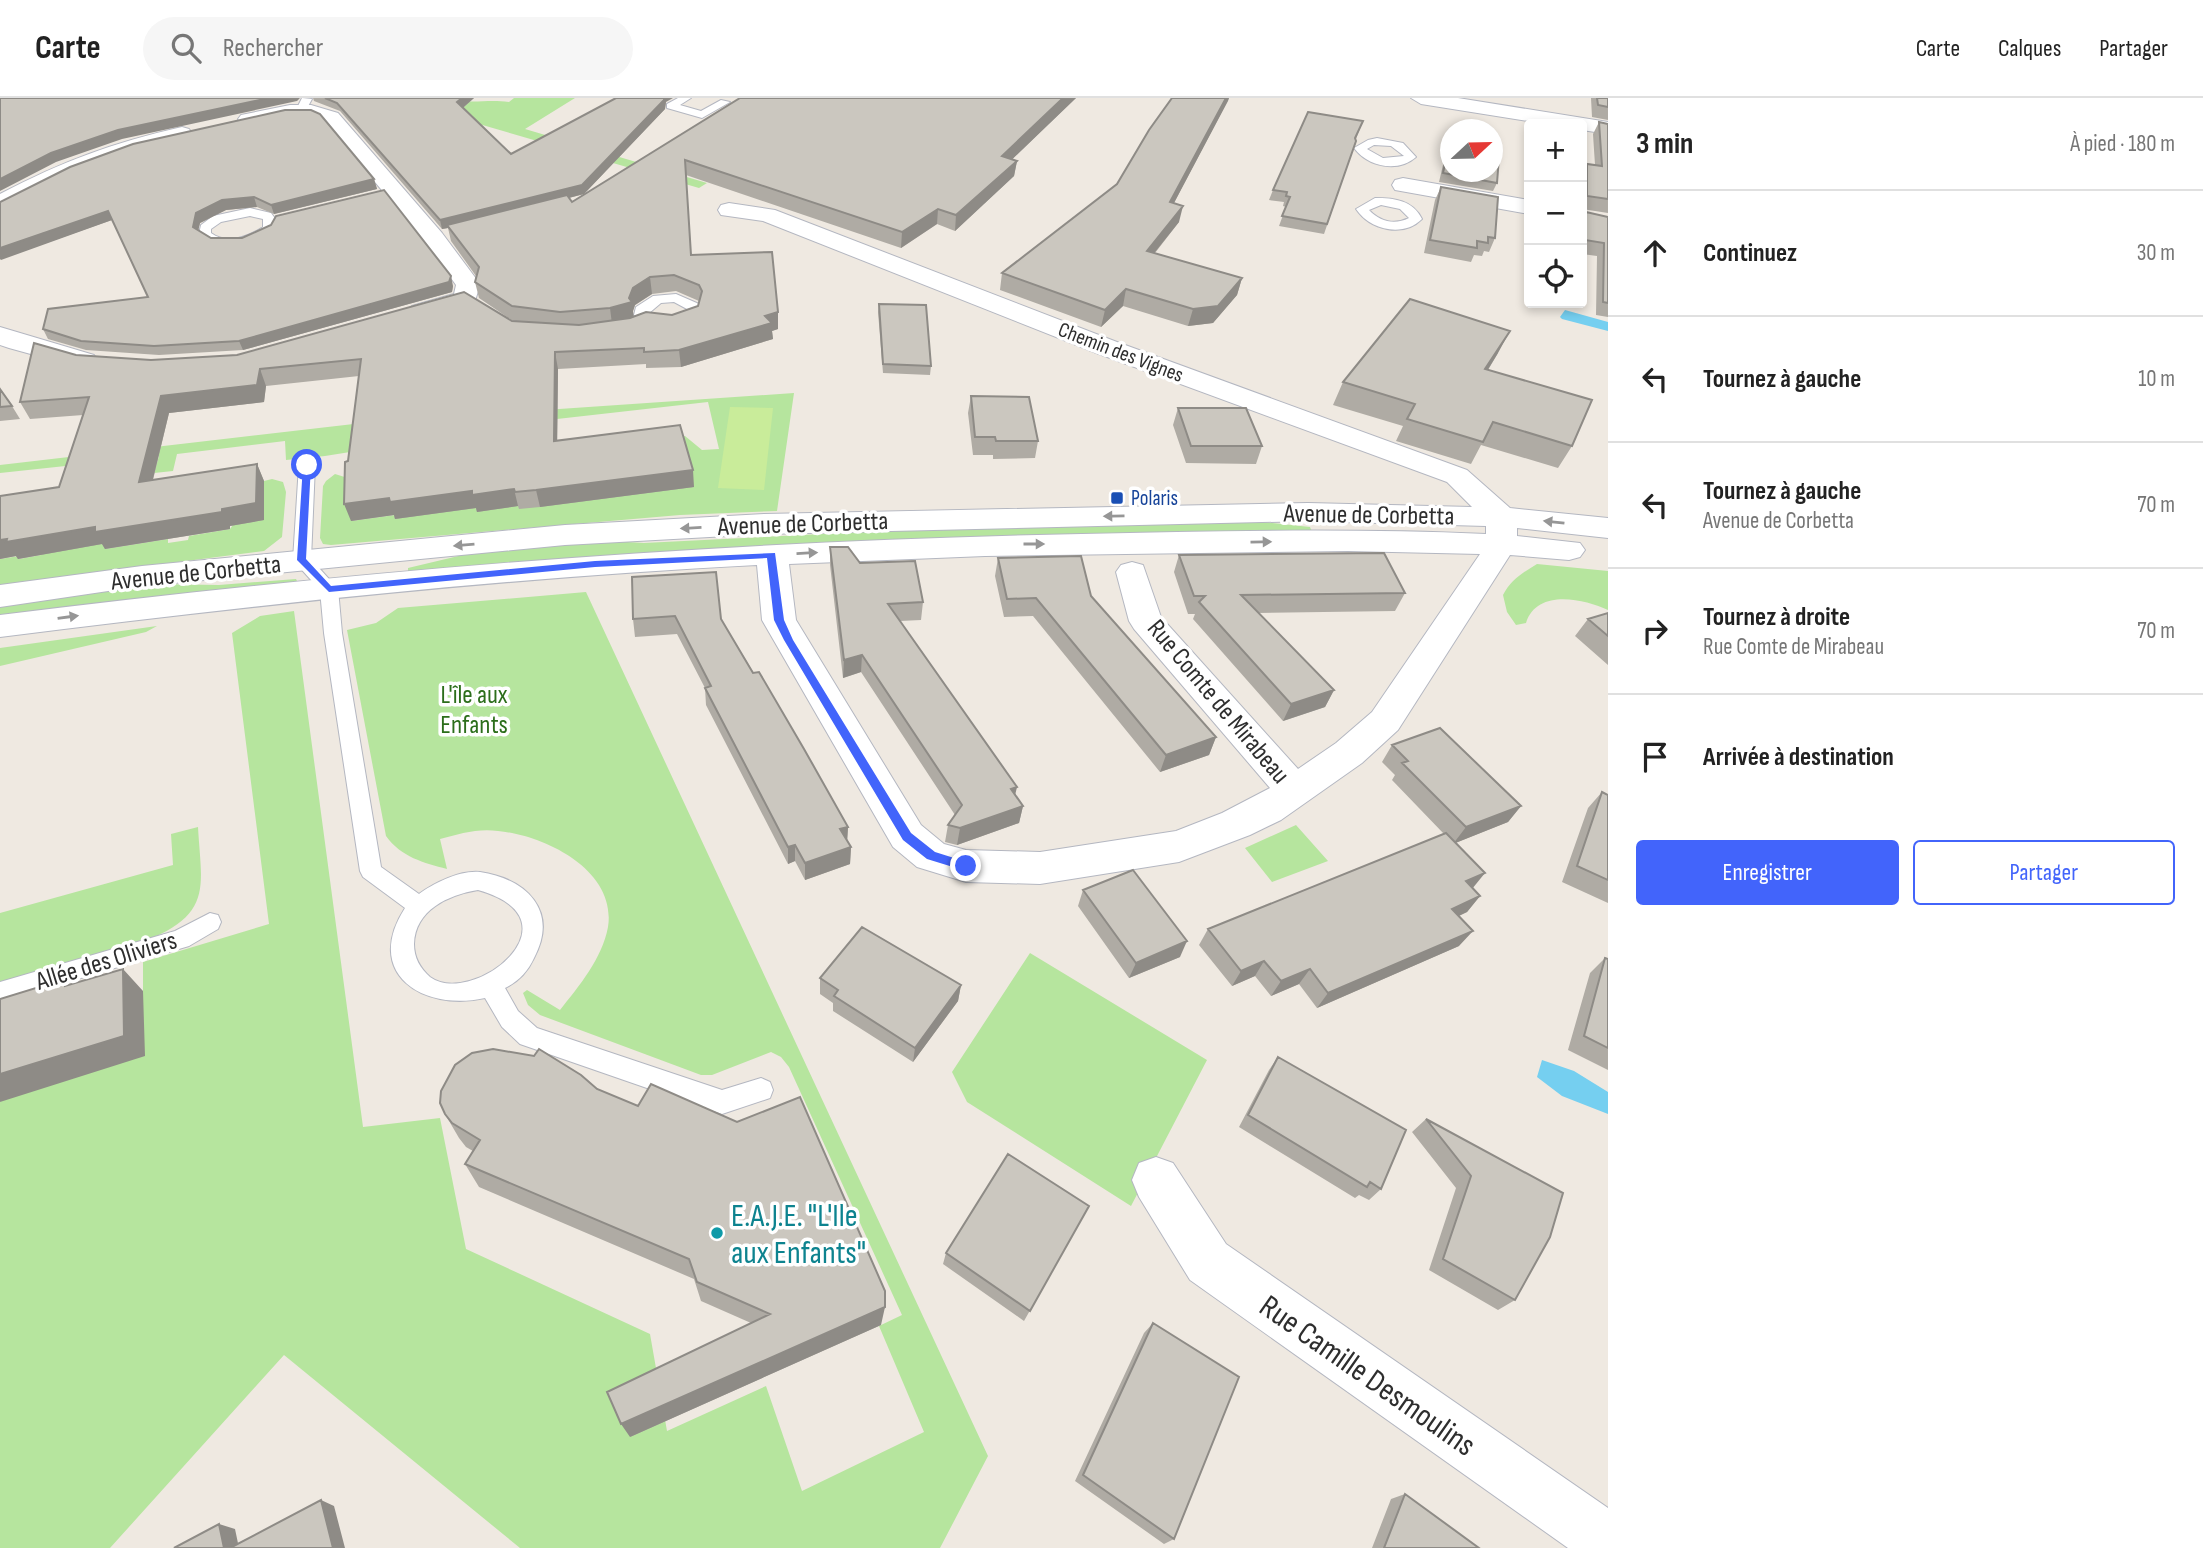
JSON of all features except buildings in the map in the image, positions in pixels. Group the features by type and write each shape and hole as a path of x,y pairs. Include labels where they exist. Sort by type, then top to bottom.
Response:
{"street":[{"path":"1421,98 1608,128"},
{"path":"2,201 65,169 130,145 288,110 304,104 331,117 388,193 441,237 468,285 470,302 400,317"},
{"path":"1402,161 1405,167 1397,194 1524,207"},
{"name":"Chemin des Vignes","path":"729,210 767,215 1108,348 1457,475 1501,530"},
{"path":"0,335 18,344 85,361 110,363"},
{"name":"Avenue de Corbetta","path":"0,596 142,576 565,535 764,524 1282,513 1423,528"},
{"path":"1423,528 1466,597"},
{"name":"Avenue de Corbetta","path":"0,626 157,605 595,564 1003,544 1423,528 1608,528"},
{"name":"Avenue de Corbetta","path":"1501,530 1608,554"},
{"name":"Rue Comte de Mirabeau","path":"772,555 779,620 907,836 931,856 966,866 1040,868 1113,859 1179,846 1237,824 1268,808 1349,753 1385,721 1466,597 1501,530"},
{"name":"Rue Comte de Mirabeau","path":"1132,572 1146,621 1294,790"},
{"name":"Rue Camille Desmoulins","path":"1156,1181 1208,1262 1608,1542"}],"lane":[{"path":"686,98 671,106 702,115 725,102 711,98"},
{"path":"238,213 259,213 277,220 263,233 245,240 215,241 205,233 210,223 238,213"},
{"path":"632,328 648,321"},
{"path":"307,465 302,560 329,589 370,871 419,906"},
{"path":"478,881 498,884 516,892 528,904 534,921 533,939 525,957 510,973 490,985 467,992 446,992 425,986 411,975 403,959 401,941 407,923 419,906 436,893 478,881"},
{"name":"Allée des Oliviers","path":"0,992 181,939 210,922"},
{"path":"490,985 510,1019 529,1036 722,1102 761,1090"}],"green space":[{"path":"446,98 509,102 514,98 575,98 525,129 707,183 699,188 479,124"},
{"path":"794,393 777,511 680,515 331,545 323,544 320,538 323,486 335,474 351,479 351,521 395,515 637,442 685,436 702,450 719,449 708,402 557,419 286,460 285,441 177,454 173,471 154,473 159,456 0,473 0,465 371,422"},
{"path":"730,407 773,408 764,490 718,488"},
{"path":"272,479 283,482 286,492 282,537 264,551 0,585 0,559 19,556 19,559 41,555 41,552 106,542 105,549 168,539 168,543 188,540 189,536 230,529 264,481"},
{"path":"1252,521 1310,527 1312,532 408,573 408,568 492,548 962,527"},
{"path":"1537,564 1608,571 1608,610 1587,602 1562,599 1540,605 1526,623 1516,625 1507,612 1503,595 1517,577"},
{"path":"296,579 298,583 0,620 0,606 153,584 219,585"},
{"name":"L'île aux Enfants","path":"586,592 988,1456 940,1548 520,1548 284,1355 110,1548 0,1548 0,1102 143,991 143,962 269,924 232,633 260,616 294,611 363,1127 440,1118 466,1249 650,1334 667,1431 766,1386 802,1491 924,1432 879,1326 902,1315 789,1067 781,1057 771,1052 712,1075 701,1075 540,1015 528,1005 523,993 527,990 560,1010 589,972 605,939 608,907 601,889 589,873 574,859 555,848 516,834 483,830 440,839 447,869 406,854 386,836 347,630 376,623 398,608"},
{"path":"157,626 146,632 0,666 0,648"},
{"path":"1296,825 1328,861 1272,882 1245,848"},
{"path":"198,827 201,864 199,894 185,918 152,938 0,982 0,913 173,865 171,834"},
{"path":"1030,953 1207,1060 1131,1206 967,1102 952,1072"}],"water":[{"path":"1565,310 1608,322 1608,331 1562,319 1560,317"},
{"path":"1542,1060 1574,1071 1608,1092 1608,1114 1562,1096 1537,1077"}],"place":[{"name":"Polaris","path":"1117,498"},
{"name":"E.A.J.E. \"L'Ile aux Enfants\"","path":"717,1233"}],"route":[{"path":"307,465 302,560 329,589 595,564 772,555 779,620 907,836 931,856 966,866"}]}
